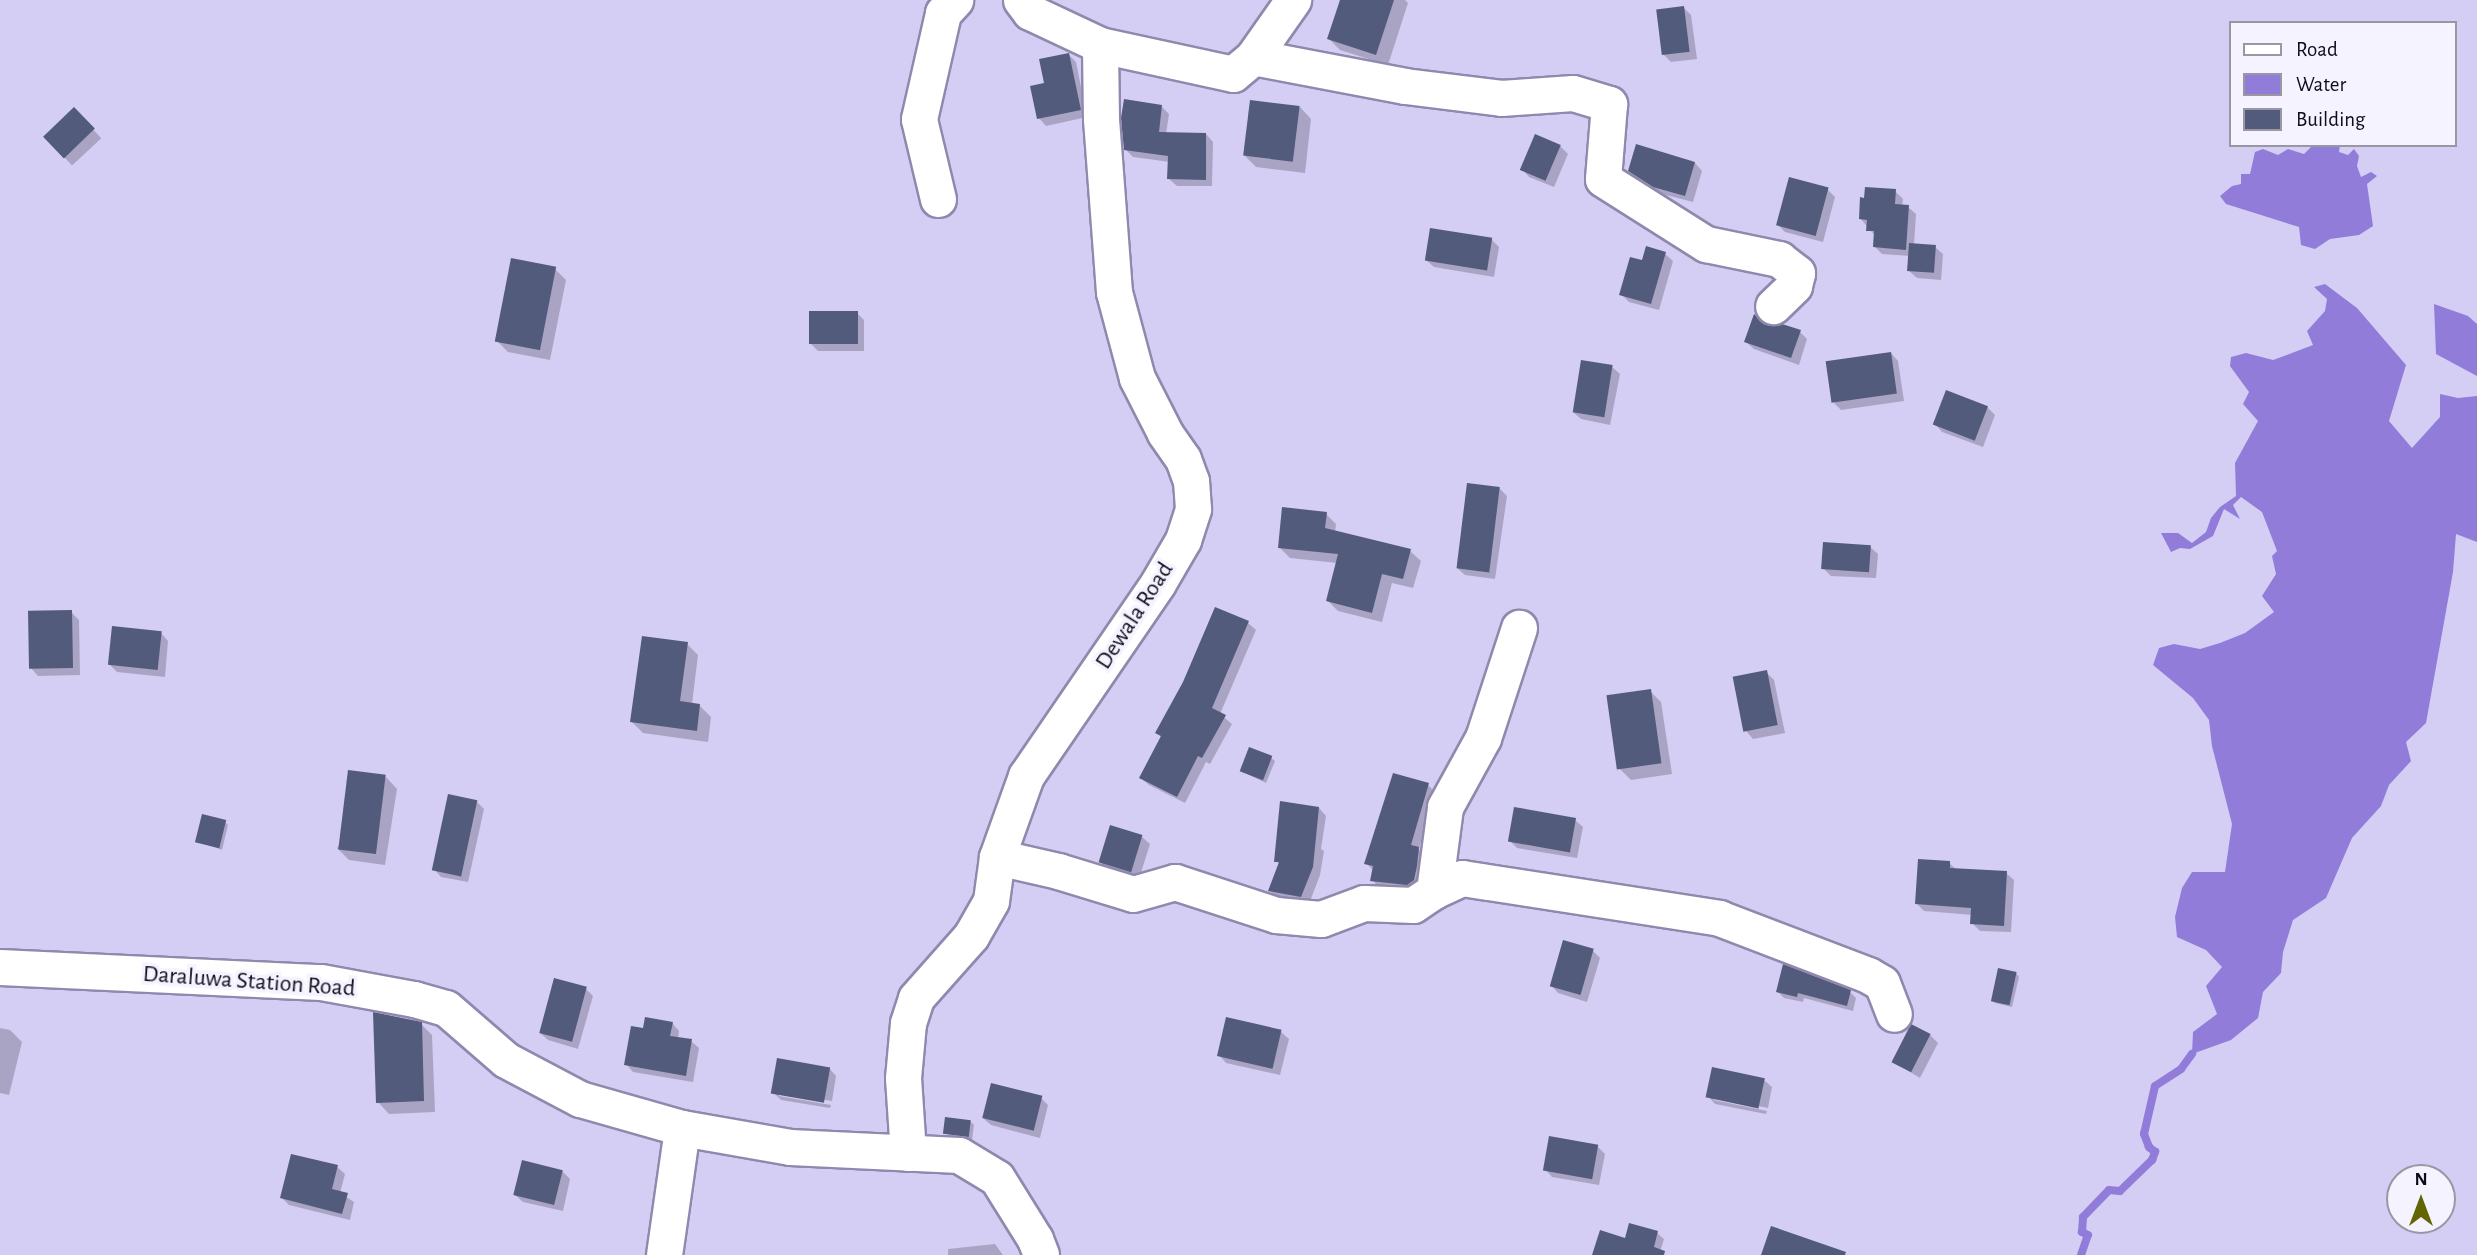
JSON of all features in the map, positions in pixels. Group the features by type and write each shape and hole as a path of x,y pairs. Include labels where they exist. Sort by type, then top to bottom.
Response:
{"street":[{"path":"938,200 919,119 943,13 955,0"},
{"path":"1021,0 1030,12 1100,45 1233,74 1254,57 1293,0"},
{"name":"Dewala Road","path":"908,1153 903,1079 908,1023 916,998 971,936 991,901 997,857 1026,776 1158,583 1182,540 1193,509 1191,481 1137,378 1114,292 1101,119 1100,45"},
{"path":"1254,57 1405,86 1501,98 1573,93 1609,104 1603,179 1706,244 1779,259 1797,272 1794,286 1773,306"},
{"path":"1434,891 1445,807 1483,738 1519,628"},
{"path":"997,857 1058,871 1133,894 1175,882 1276,915 1321,919 1364,903 1413,905 1434,891 1462,878 1719,918 1868,975 1882,984 1894,1014"},
{"name":"Daraluwa Station Road","path":"0,967 321,982 414,999 446,1008 506,1060 580,1099 682,1128 790,1147 959,1155 997,1178 1035,1238 1041,1255"},
{"path":"664,1255 682,1128"}],"water":[{"path":"2311,147 2340,147 2339,152 2348,155 2354,149 2359,156 2357,166 2361,177 2371,172 2377,176 2367,184 2373,226 2359,235 2330,239 2315,249 2301,245 2299,227 2226,204 2220,196 2232,186 2241,184 2241,174 2250,174 2255,152 2263,149 2278,155 2288,149 2304,154"},
{"path":"2325,284 2357,308 2406,365 2389,421 2412,448 2440,417 2440,394 2458,398 2477,396 2477,542 2456,534 2453,572 2426,723 2406,742 2411,761 2389,785 2381,806 2352,838 2326,898 2293,920 2283,952 2281,973 2263,992 2258,1018 2231,1040 2192,1054 2193,1032 2217,1014 2206,986 2222,967 2206,950 2177,937 2175,917 2182,888 2192,872 2225,872 2232,824 2212,746 2209,720 2193,698 2153,665 2159,648 2174,644 2200,649 2220,643 2245,633 2274,612 2262,596 2276,574 2272,556 2277,551 2262,512 2241,497 2233,505 2240,519 2224,509 2213,536 2190,549 2180,548 2171,552 2161,533 2178,533 2192,543 2206,532 2211,518 2220,507 2236,496 2235,463 2258,421 2243,404 2249,392 2230,366 2231,357 2246,353 2273,360 2313,345 2307,331 2325,311 2327,299 2314,287"},
{"path":"2434,304 2468,316 2477,324 2477,376 2436,354"}],"building":[{"path":"1340,0 1394,0 1376,55 1327,39"},
{"path":"1684,6 1690,52 1662,55 1656,9"},
{"path":"1069,53 1081,110 1037,119 1030,86 1044,83 1039,59"},
{"path":"1124,99 1162,105 1159,132 1206,133 1206,180 1167,179 1168,156 1124,150 1121,118"},
{"path":"1250,100 1300,106 1293,162 1243,156"},
{"path":"74,107 95,129 64,158 43,137"},
{"path":"1535,134 1561,145 1546,181 1520,170"},
{"path":"1636,144 1695,162 1685,196 1653,187 1628,171"},
{"path":"1789,177 1829,188 1816,236 1776,225"},
{"path":"1865,187 1896,189 1895,204 1909,205 1906,250 1873,247 1874,231 1866,231 1867,220 1859,219 1860,197 1864,198"},
{"path":"1430,228 1492,238 1487,270 1425,261"},
{"path":"1909,243 1936,245 1934,273 1907,271"},
{"path":"1646,246 1666,252 1651,304 1619,295 1630,257 1642,260"},
{"path":"511,258 556,267 540,350 495,341"},
{"path":"809,311 858,311 858,344 809,344"},
{"path":"1754,314 1767,325 1782,324 1801,330 1791,358 1744,342"},
{"path":"1891,352 1897,394 1831,403 1826,361"},
{"path":"1581,360 1613,365 1604,417 1573,412"},
{"path":"1946,390 1988,406 1975,441 1933,425"},
{"path":"1467,483 1500,487 1489,572 1457,568"},
{"path":"1282,507 1327,512 1325,528 1411,549 1403,579 1382,574 1372,613 1326,601 1338,554 1278,548"},
{"path":"1823,542 1871,545 1869,572 1821,569"},
{"path":"1215,607 1249,621 1212,708 1226,715 1202,758 1198,756 1177,797 1139,778 1161,736 1155,733 1183,682"},
{"path":"72,610 73,668 29,669 28,611"},
{"path":"112,626 162,631 158,670 108,665"},
{"path":"642,636 688,642 680,701 700,704 697,731 630,722"},
{"path":"1767,670 1778,725 1743,732 1733,677"},
{"path":"1651,689 1661,763 1617,770 1606,695"},
{"path":"1249,747 1272,756 1263,780 1240,771"},
{"path":"348,770 386,775 376,854 338,849"},
{"path":"1393,773 1429,783 1411,845 1419,847 1414,880 1407,885 1370,881 1373,866 1364,864"},
{"path":"448,794 477,800 461,877 432,870"},
{"path":"1280,801 1319,807 1313,867 1301,897 1268,891 1279,862 1274,862"},
{"path":"1514,807 1576,818 1570,852 1508,841"},
{"path":"202,814 226,820 219,848 195,842"},
{"path":"1110,825 1143,835 1131,872 1099,862"},
{"path":"1918,859 1950,861 1950,868 2007,871 2004,926 1970,924 1971,908 1915,904"},
{"path":"1563,940 1594,949 1581,995 1550,986"},
{"path":"1783,964 1851,990 1847,1006 1798,993 1797,997 1776,992"},
{"path":"1998,968 2017,972 2010,1005 1991,1001"},
{"path":"554,978 587,987 572,1042 539,1033"},
{"path":"373,1012 422,1022 424,1101 376,1103"},
{"path":"645,1017 673,1022 670,1036 692,1039 686,1076 624,1065 631,1026 643,1028"},
{"path":"1226,1017 1282,1030 1273,1069 1217,1056"},
{"path":"1911,1024 1931,1034 1911,1072 1891,1062"},
{"path":"777,1058 830,1067 824,1103 771,1093"},
{"path":"1712,1067 1765,1078 1758,1109 1706,1097"},
{"path":"991,1083 1042,1096 1034,1131 982,1118"},
{"path":"945,1117 971,1120 969,1137 943,1134"},
{"path":"1549,1136 1598,1145 1592,1179 1543,1170"},
{"path":"291,1154 338,1165 332,1189 348,1193 342,1214 280,1198"},
{"path":"522,1160 563,1170 554,1205 513,1195"},
{"path":"1629,1223 1658,1231 1654,1247 1665,1251 1664,1255 1592,1255 1600,1230 1625,1238"},
{"path":"1771,1226 1846,1252 1845,1255 1761,1255"}],"waterway":[{"path":"2081,1255 2088,1235 2082,1232 2083,1217 2109,1190 2120,1191 2152,1160 2155,1152 2149,1147 2144,1134 2155,1086 2181,1069 2192,1054"}]}
